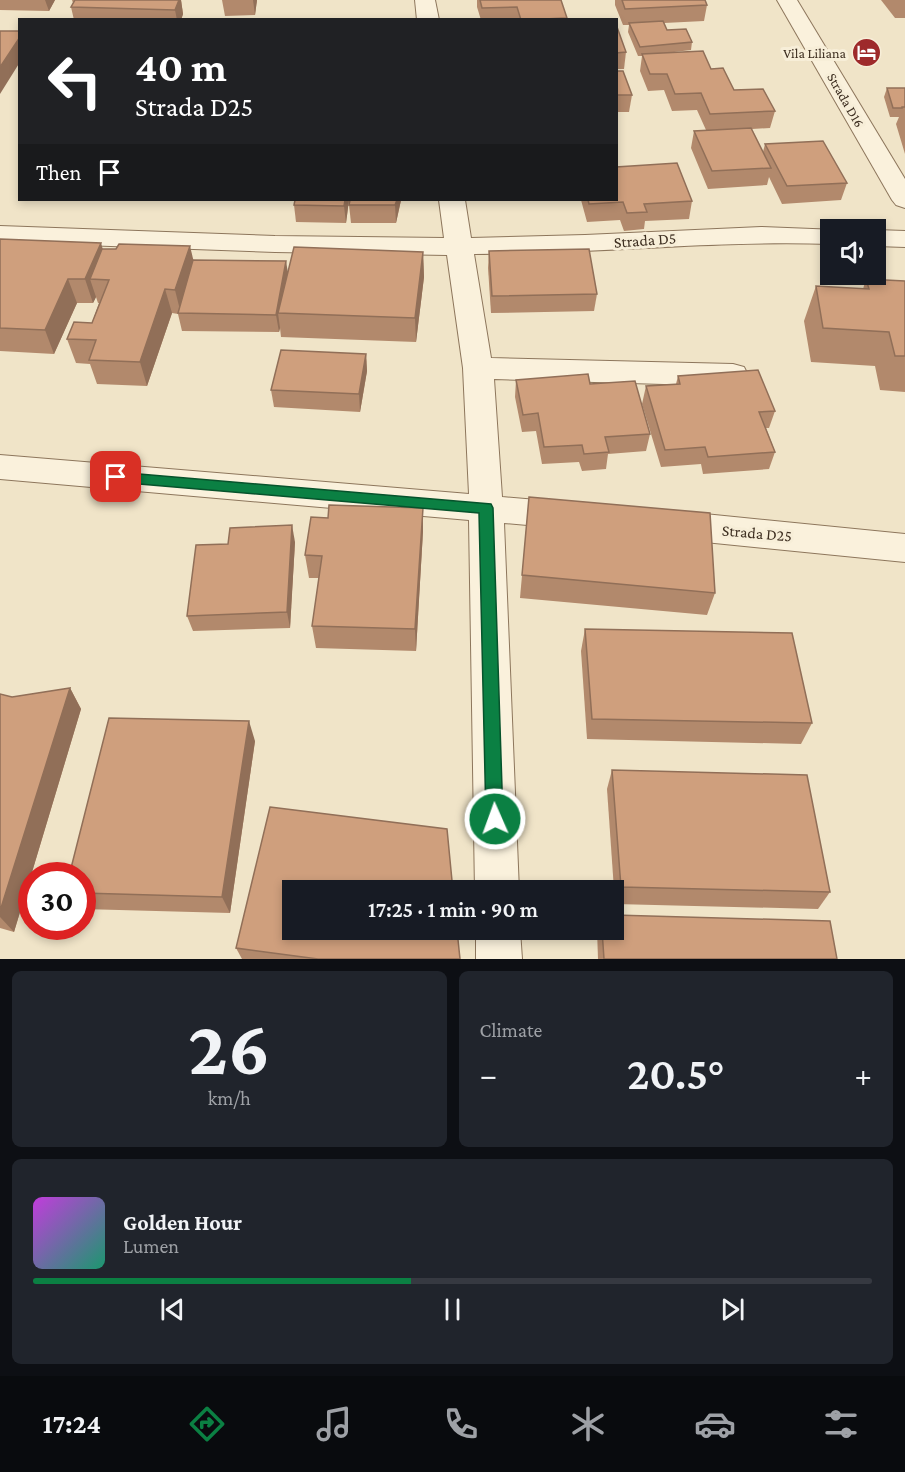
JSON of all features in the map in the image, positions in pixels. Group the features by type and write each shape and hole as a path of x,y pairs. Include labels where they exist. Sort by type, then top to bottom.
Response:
{"street":[{"path":"425,0 428,18"},
{"name":"Strada D16","path":"788,0 905,200"},
{"path":"452,201 478,368 486,508 497,880"},
{"name":"Strada D5","path":"0,234 189,243 460,246 550,245 741,235 820,236"},
{"path":"886,238 905,239"},
{"path":"478,368 733,375"},
{"path":"0,467 603,519"},
{"name":"Strada D25","path":"638,522 905,548"},
{"path":"498,940 499,959"}],"building":[{"path":"75,0 179,0 175,10 71,7"},
{"path":"480,0 561,0 567,18 520,18 517,7 482,8"},
{"path":"622,0 705,0 707,5 625,9"},
{"path":"663,21 667,30 686,29 692,42 640,47 629,23"},
{"path":"618,30 626,52 618,53"},
{"path":"0,31 18,31 18,40 0,67"},
{"path":"703,51 711,69 723,68 734,90 763,89 775,111 710,114 701,93 675,94 667,74 650,74 642,54"},
{"path":"618,71 623,71 632,95 618,95"},
{"path":"887,88 905,88 905,107 893,108"},
{"path":"751,128 771,168 712,171 694,131"},
{"path":"823,141 847,183 787,186 765,144"},
{"path":"677,163 692,201 644,204 647,212 627,213 623,202 589,204 588,201 618,201 618,167"},
{"path":"295,201 345,201 344,206 294,205"},
{"path":"350,201 397,201 395,205 349,205"},
{"path":"0,239 101,243 85,279 68,279 45,330 0,328"},
{"path":"119,244 190,246 175,290 165,289 140,362 89,360 96,340 67,339 74,322 92,323 109,280 90,279 102,249 116,249"},
{"path":"294,247 423,252 415,318 278,313"},
{"path":"589,249 597,294 492,296 489,251"},
{"path":"193,260 286,261 276,315 178,313"},
{"path":"886,280 905,281 905,356 895,356 889,332 823,328 816,286 869,289 868,285 886,285"},
{"path":"281,350 366,354 359,394 271,390"},
{"path":"758,370 775,411 759,412 775,452 708,457 705,447 665,450 646,386 680,384 678,376"},
{"path":"588,374 590,384 635,381 650,434 605,437 609,452 584,454 582,445 544,447 538,413 523,415 516,380"},
{"path":"529,497 710,513 715,593 522,575"},
{"path":"329,505 423,508 415,629 312,626 322,556 305,555 311,517 328,518"},
{"path":"292,525 287,612 187,616 196,545 228,544 230,528"},
{"path":"585,629 792,633 812,723 592,719"},
{"path":"70,688 0,911 0,694 12,697"},
{"path":"109,718 249,721 222,897 96,893 96,862 73,862"},
{"path":"612,770 807,775 830,892 624,887 624,880 620,880"},
{"path":"270,807 447,829 452,880 282,880 282,940 458,940 460,959 318,959 236,948"},
{"path":"624,915 830,921 837,959 604,959 603,940 624,940"}],"place":[{"name":"Vila Liliana","path":"867,53"}],"route":[{"path":"116,477 486,508 495,819"}]}
